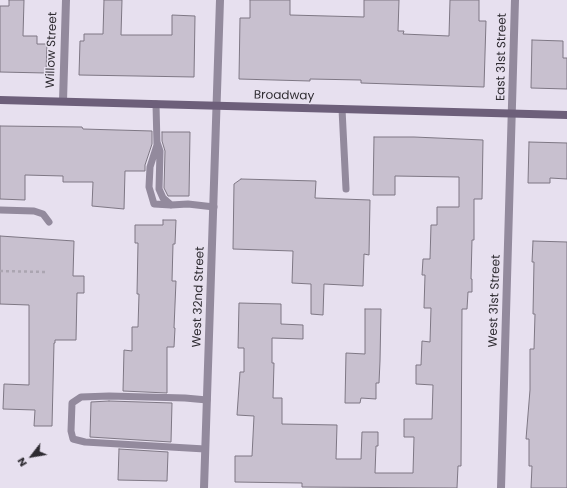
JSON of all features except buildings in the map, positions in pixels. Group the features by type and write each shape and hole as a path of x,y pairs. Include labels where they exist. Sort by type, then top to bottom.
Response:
{"street":[{"name":"Willow Street","path":"63,100 66,0"},
{"name":"West 32nd Street","path":"204,488 220,0"},
{"name":"East 31st Street","path":"512,114 515,0"},
{"name":"Broadway","path":"0,100 63,100 217,106 567,115"},
{"name":"West 31st Street","path":"501,488 512,114"}],"lane":[{"path":"156,104 157,145 150,167 149,187 154,204 171,206 188,204 214,207"},
{"path":"342,109 346,189"},
{"path":"157,140 160,151 159,189 163,198 171,206"},
{"path":"0,210 34,211 43,214 49,222"},
{"path":"205,449 85,442 73,439 70,431 72,403 81,397 109,396 207,400"}],"path":[{"path":"0,271 47,272"}]}
